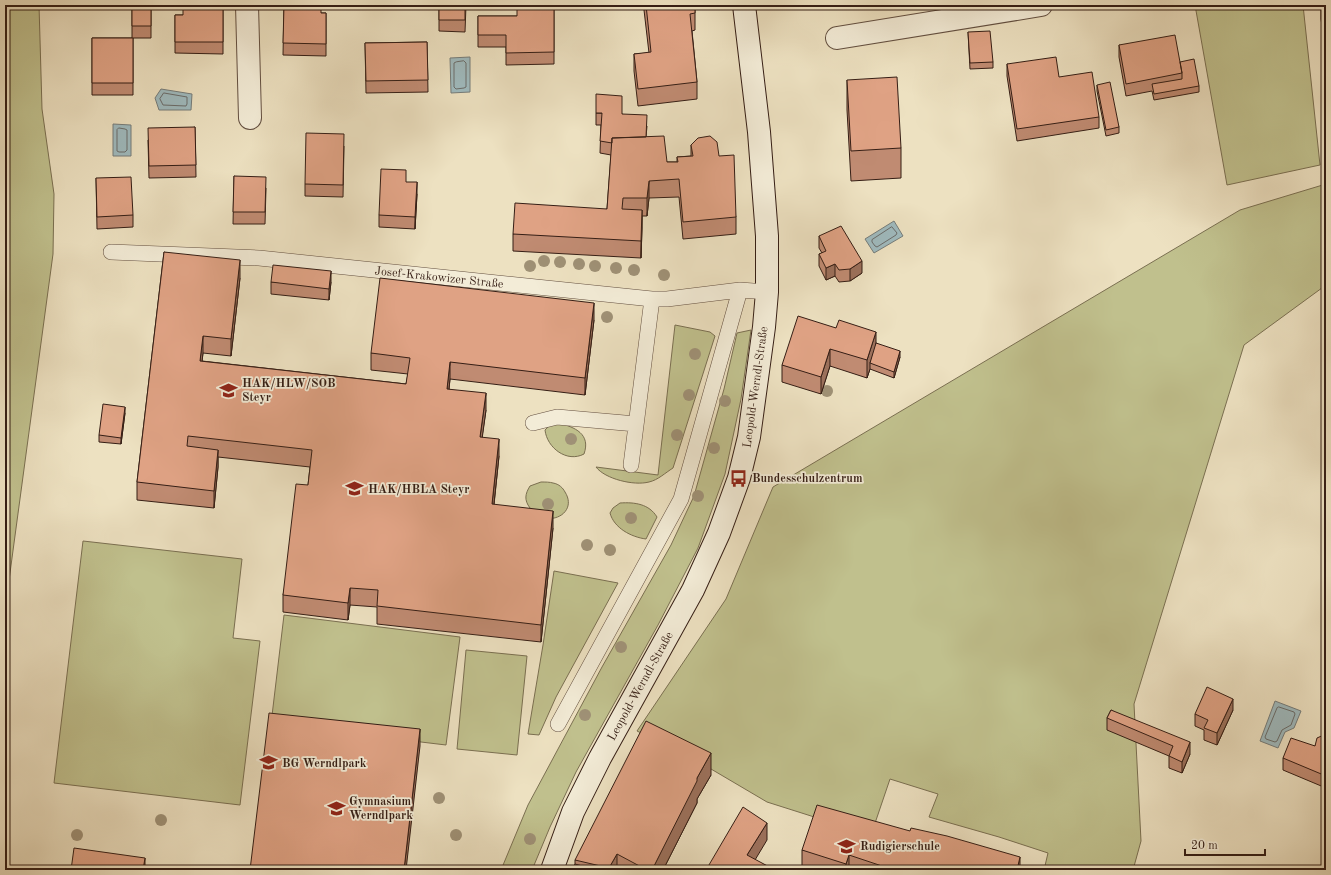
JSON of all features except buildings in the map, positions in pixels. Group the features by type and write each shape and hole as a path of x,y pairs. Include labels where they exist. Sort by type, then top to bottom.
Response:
{"street":[{"path":"247,5 250,118"},
{"name":"Leopold-Werndl-Straße","path":"552,870 573,812 600,758 693,590 719,533 739,478 749,437 764,327 767,292 766,227 759,132 744,5"},
{"path":"837,38 1042,5"}],"lane":[{"name":"Josef-Krakowizer Straße","path":"111,252 259,258 652,299 666,299 740,290 767,292"},
{"path":"558,724 681,499 740,290"},
{"path":"631,465 652,299"},
{"path":"532,423 556,417 636,424"}],"green space":[{"path":"5,5 39,5 42,109 54,194 53,254 5,610"},
{"path":"1195,5 1303,5 1320,165 1227,185"},
{"path":"1326,184 1326,285 1244,345 1134,704 1141,841 1133,870 1044,870 1048,853 929,817 938,794 890,779 871,835 767,802 689,756 637,731 726,599 773,487 1240,210"},
{"path":"675,325 710,332 715,336 673,468 652,481 643,483 628,482 606,475 596,467 658,475"},
{"path":"751,330 741,399 725,474 698,548 658,625 576,772 532,870 501,870 528,805 602,667 671,545 694,496 724,389 737,333"},
{"path":"558,423 576,429 580,432 585,441 586,447 584,454 571,457 554,448 547,437 545,430 549,426"},
{"path":"541,482 557,484 565,492 568,500 568,507 564,513 552,518 544,518 537,515 530,508 526,497 528,489 530,486"},
{"path":"620,503 641,505 650,509 657,517 646,539 629,534 615,523 610,513 613,508"},
{"path":"83,541 242,559 233,638 260,641 240,805 54,783"},
{"path":"554,571 618,583 556,697 539,735 528,734 543,645"},
{"path":"284,615 460,637 446,745 271,724"},
{"path":"466,650 527,656 517,755 457,749"}],"water":[{"path":"470,57 470,92 451,93 450,58"},
{"path":"161,89 192,94 191,110 159,110 155,98"},
{"path":"113,124 131,125 131,156 113,156"},
{"path":"894,221 903,236 874,253 865,239"},
{"path":"1275,701 1301,711 1294,728 1285,732 1278,748 1260,741"}],"place":[{"name":"HAK/HLW/SOB Steyr","path":"229,390"},
{"name":"Bundesschulzentrum","path":"739,478"},
{"name":"HAK/HBLA Steyr","path":"355,489"},
{"name":"BG Werndlpark","path":"269,763"},
{"name":"Gymnasium Werndlpark","path":"336,808"},
{"name":"Rudigierschule","path":"847,846"}]}
